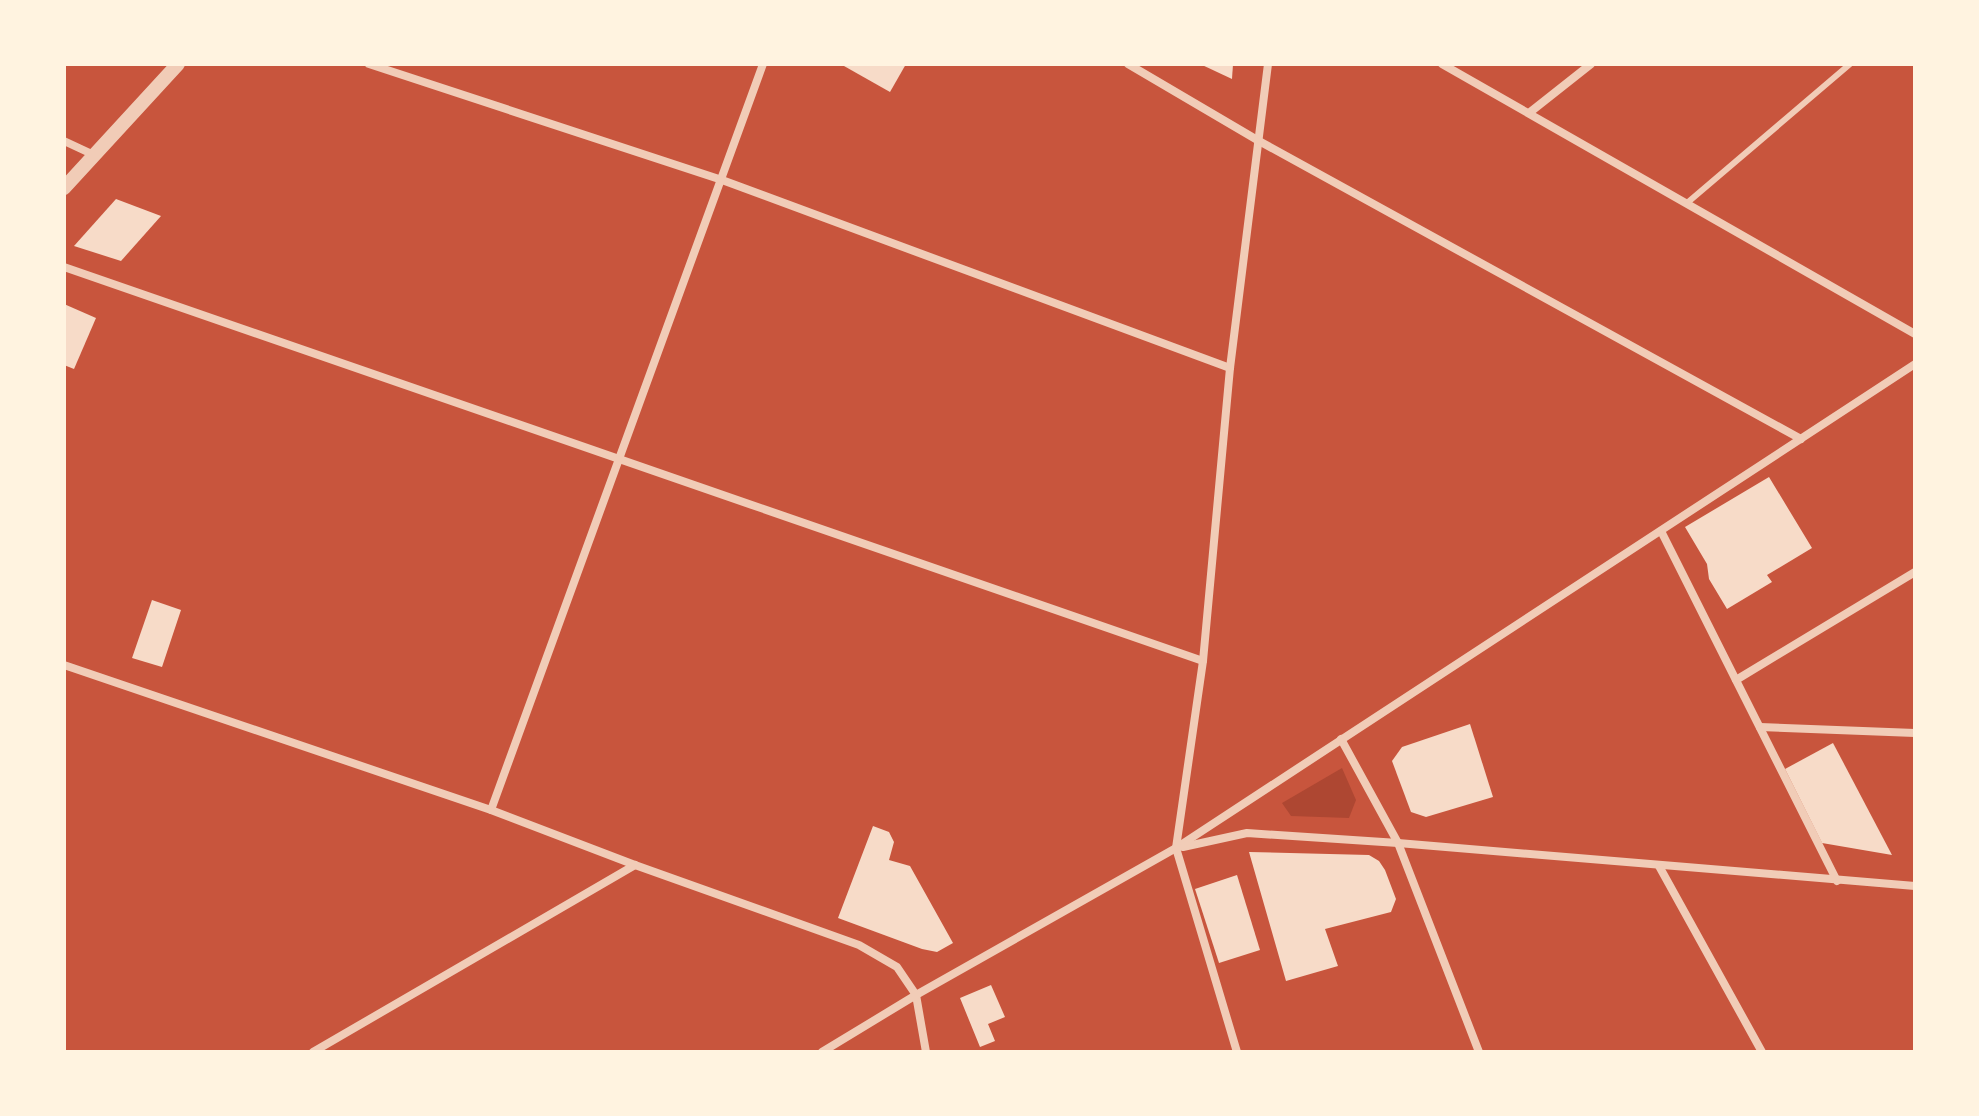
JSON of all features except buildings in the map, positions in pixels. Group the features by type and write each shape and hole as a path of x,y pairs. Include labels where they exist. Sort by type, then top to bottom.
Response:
{"street":[{"path":"64,188 178,64"},
{"path":"369,64 722,180 1230,368"},
{"path":"491,810 763,64"},
{"path":"1128,64 1259,141 1801,439"},
{"path":"1237,1052 1176,848 1203,661 1230,368 1268,64"},
{"path":"1442,64 1915,334"},
{"path":"1529,113 1591,64"},
{"path":"64,141 94,155"},
{"path":"64,267 1203,661"},
{"path":"822,1052 916,995 1176,848 1915,364"},
{"path":"1661,531 1837,881"},
{"path":"1736,680 1915,572"},
{"path":"64,665 491,810 859,945 897,967 916,995 926,1052"},
{"path":"1760,727 1915,733"},
{"path":"1341,739 1398,843 1479,1052"},
{"path":"1176,848 1247,833 1915,886"},
{"path":"313,1052 635,865"},
{"path":"1659,866 1762,1052"}],"lane":[{"path":"1687,203 1850,64"}],"shaded area":[{"path":"1342,768 1356,800 1349,818 1291,816 1282,803"}]}
